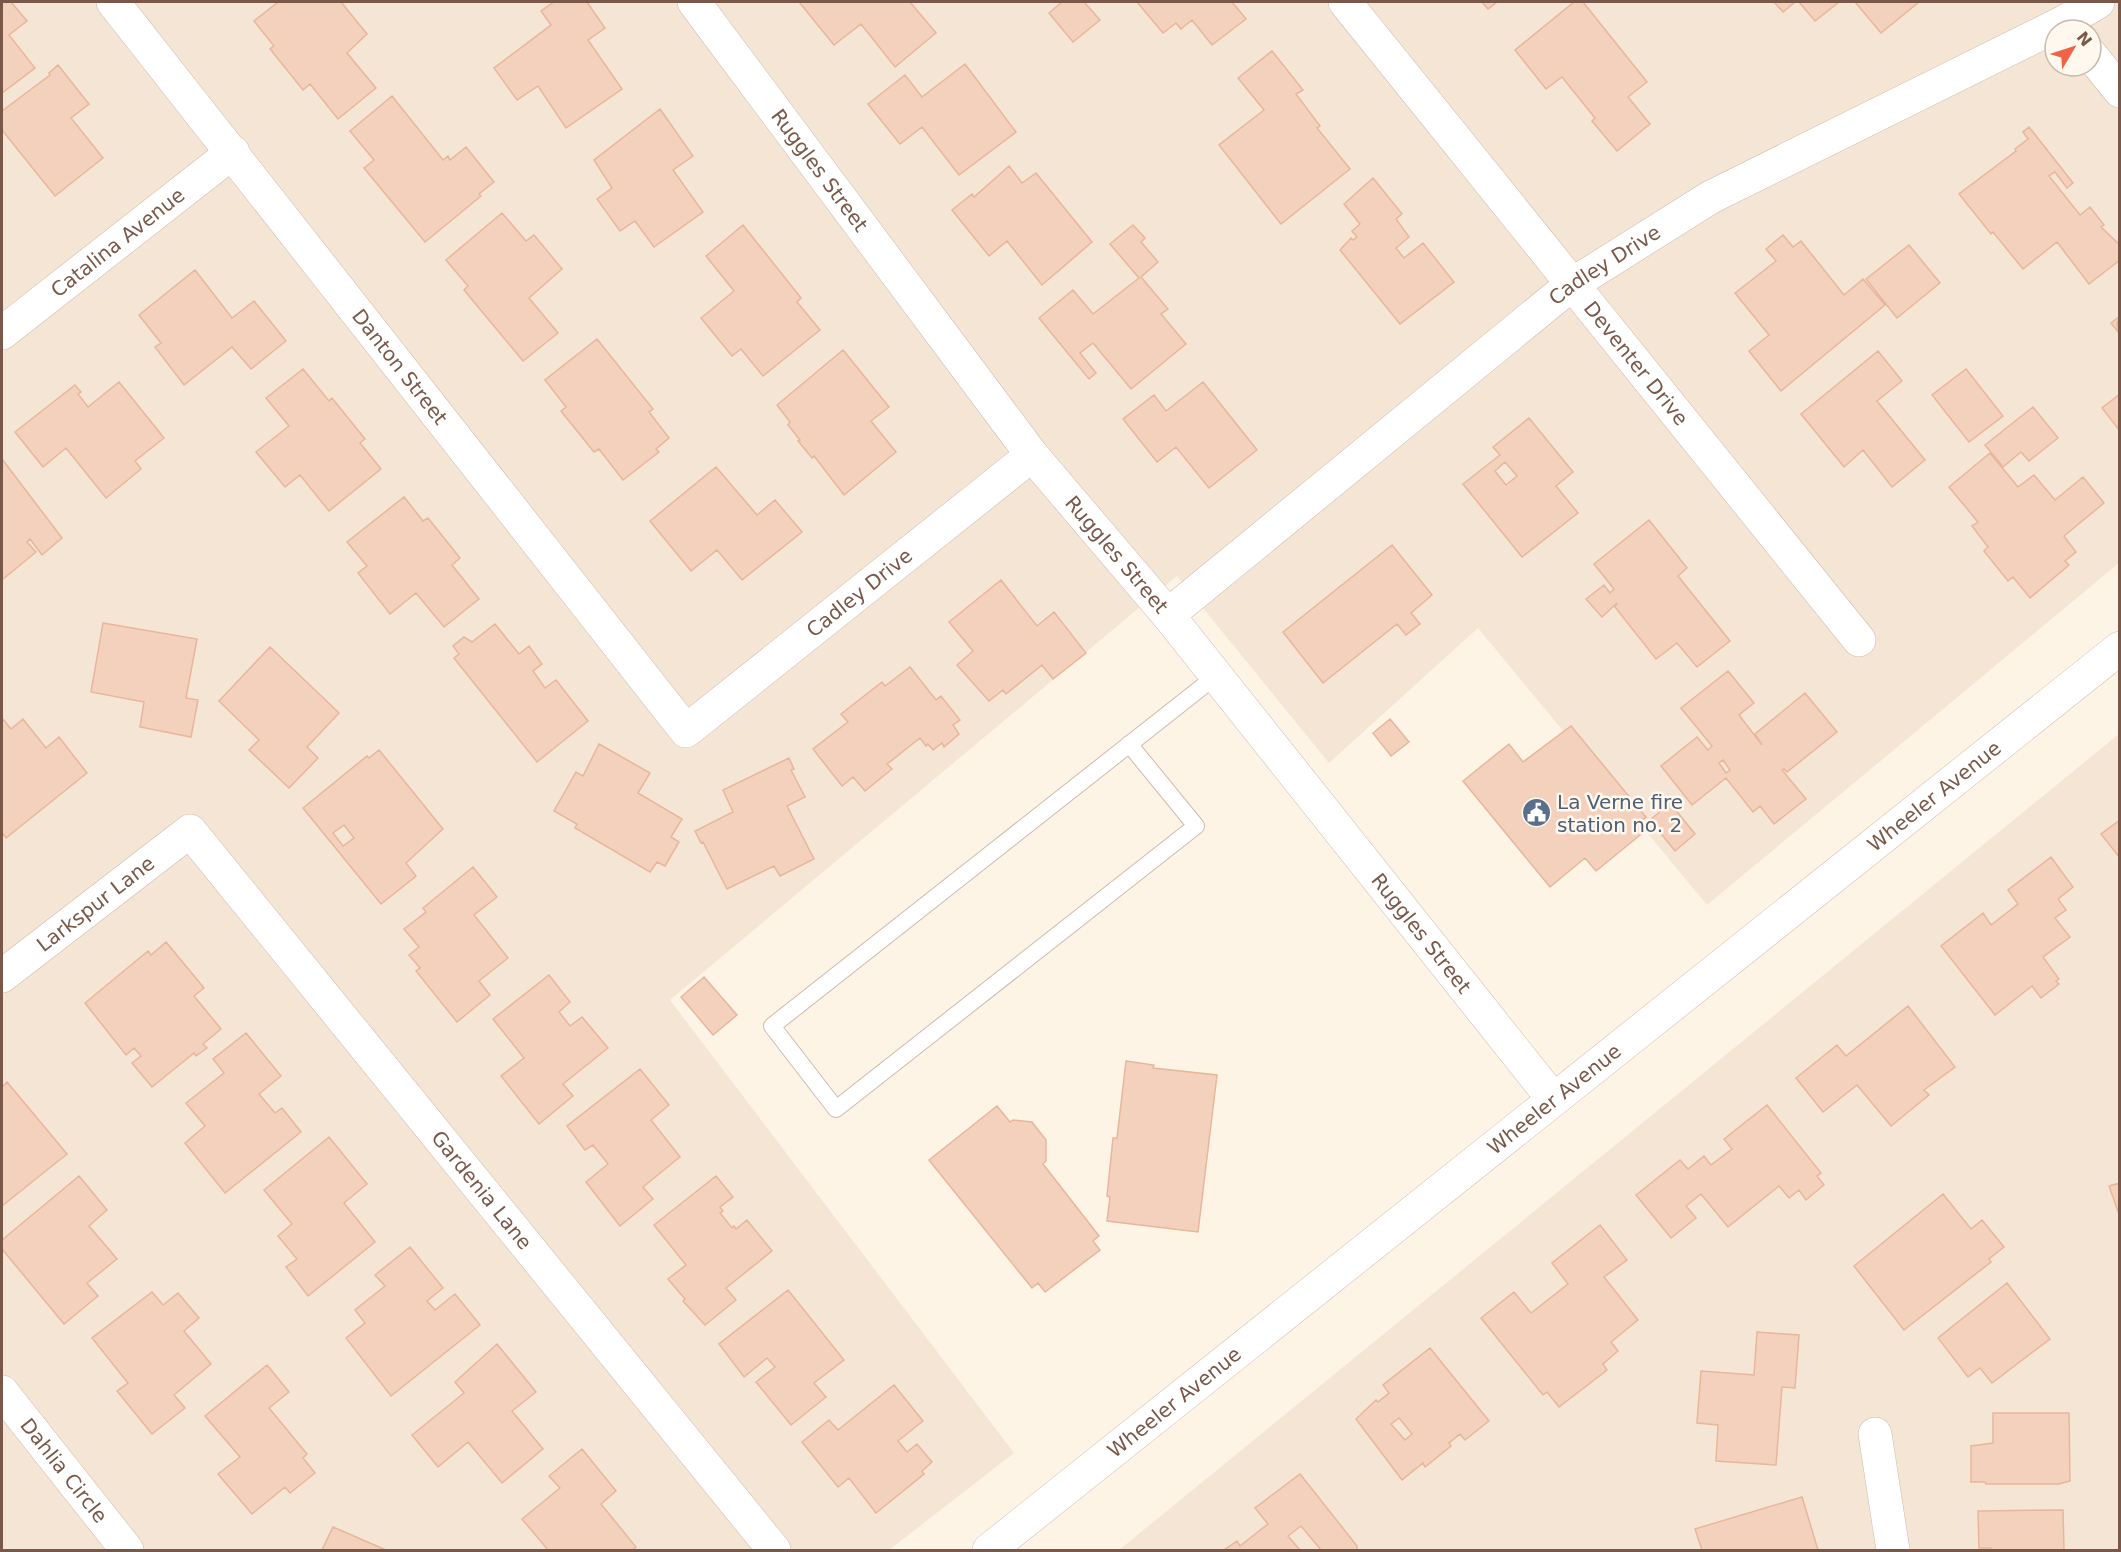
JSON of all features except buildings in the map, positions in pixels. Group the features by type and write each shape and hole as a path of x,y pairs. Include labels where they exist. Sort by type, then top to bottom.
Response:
{"street":[{"name":"Danton Street","path":"113,2 686,731"},
{"name":"Ruggles Street","path":"694,2 1032,455 1168,615 1553,1099"},
{"name":"Deventer Drive","path":"1345,2 1859,640"},
{"name":"Cadley Drive","path":"2061,18 2098,2"},
{"name":"Cadley Drive","path":"1168,615 1571,285 1711,197 2043,27"},
{"path":"2103,70 2120,91"},
{"name":"Catalina Avenue","path":"2,333 233,152"},
{"name":"Cadley Drive","path":"686,731 1032,455"},
{"name":"Wheeler Avenue","path":"989,1551 2120,648"},
{"name":"Larkspur Lane","path":"2,976 190,831"},
{"name":"Gardenia Lane","path":"190,831 774,1551"},
{"name":"Dahlia Circle","path":"2,1392 127,1551"},
{"path":"1875,1434 1893,1551"}],"lane":[{"path":"1130,744 1196,826 836,1109 771,1026 1216,676"}],"shaded area":[{"path":"2,2 2119,2 2119,563 1707,905 1478,628 1329,763 1177,576 670,1000 1014,1453 889,1550 2,1550"},
{"path":"2119,734 2119,1550 1119,1550"}],"place":[{"name":"La Verne fire station no. 2","path":"1536,813"}]}
